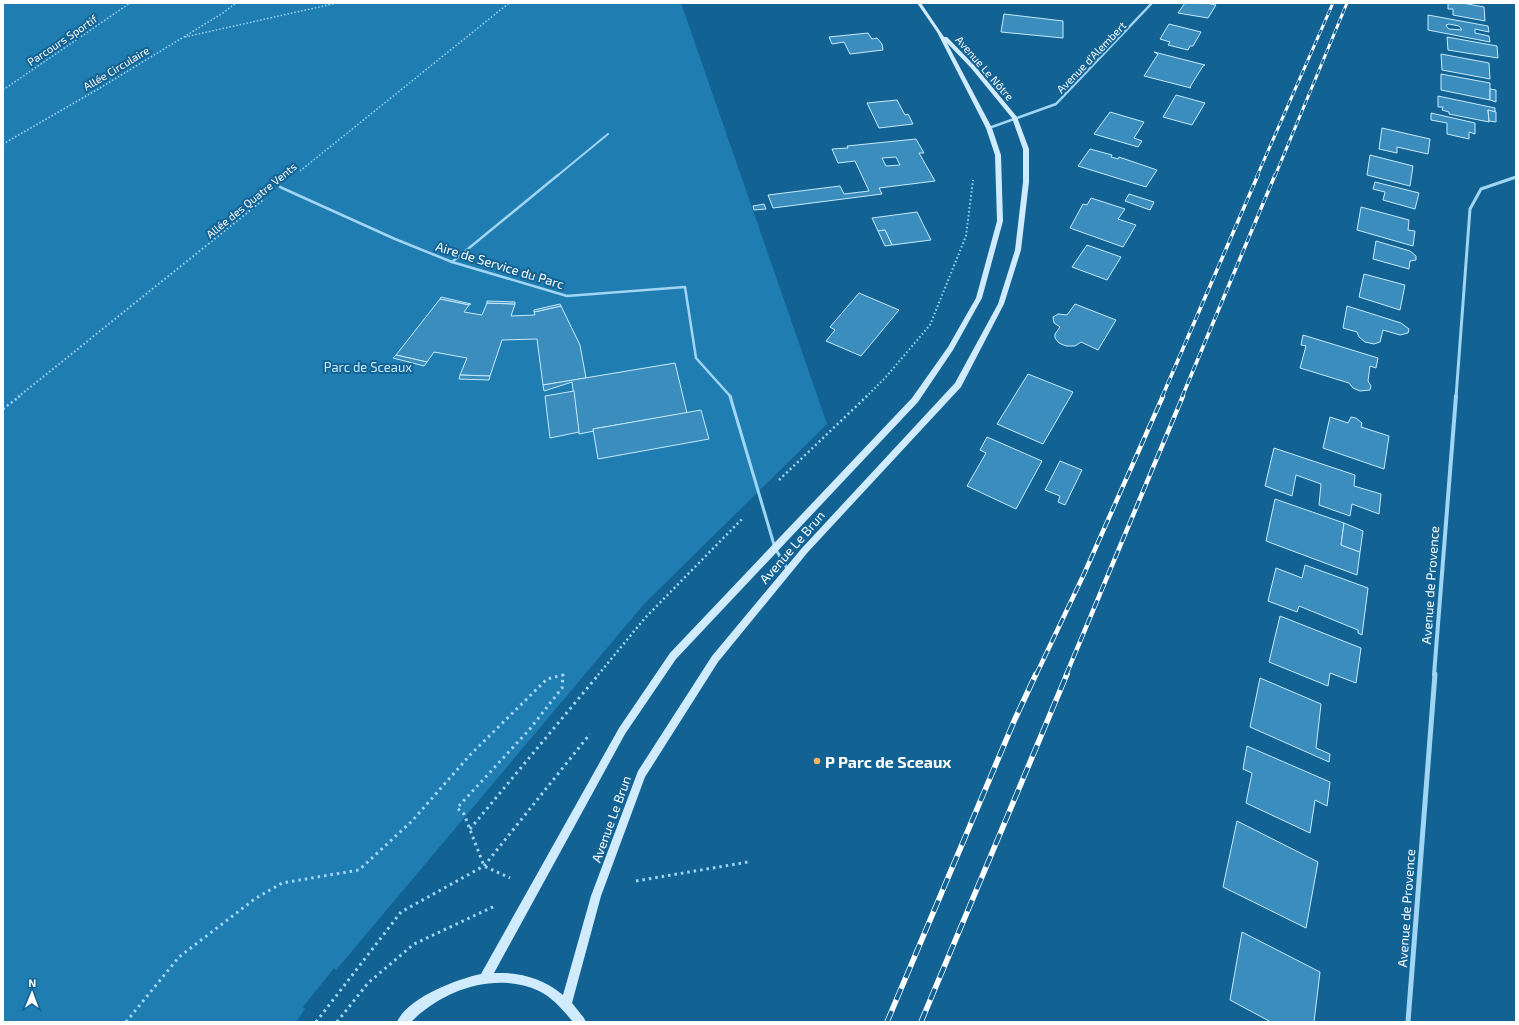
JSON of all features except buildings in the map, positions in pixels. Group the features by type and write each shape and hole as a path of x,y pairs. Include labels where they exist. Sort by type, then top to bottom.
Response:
{"main road":[{"name":"Avenue Le Nôtre","path":"919,3 939,32 989,128"},
{"name":"Avenue Le Nôtre","path":"939,32 973,67 1015,118"},
{"name":"Avenue Le Brun","path":"566,1004 596,896 641,774 715,660 788,570 958,384 1001,304 1018,250 1026,182 1026,149 1015,118"},
{"name":"Avenue Le Brun","path":"485,977 622,732 673,656 915,400 950,348 979,298 1000,221 998,155 989,128"},
{"path":"403,1022 409,1014 446,990 485,977 515,978 542,987 566,1004 580,1022"}],"street":[{"name":"Avenue d'Alembert","path":"989,128 1056,104 1152,3"},
{"name":"Avenue de Provence","path":"1408,1022 1470,209 1481,188 1516,177"}],"lane":[{"path":"452,262 608,134"},
{"name":"Aire de Service du Parc","path":"280,187 395,239 452,262 567,296 685,287 696,358 732,398 775,548 788,570"}],"path":[{"name":"Parcours Sportif","path":"3,90 130,3"},
{"name":"Allée Circulaire","path":"3,144 100,88 223,13 236,3"},
{"path":"182,38 337,3"},
{"name":"Allée des Quatre Vents","path":"3,409 509,3"},
{"path":"126,1022 179,957 256,898 282,883 359,870 412,821 470,755 547,679 563,675 562,688 529,730 457,808 464,814 484,866 512,879"},
{"path":"316,1022 401,912 484,866 592,732"},
{"path":"636,881 748,862"},
{"path":"337,1022 368,983 414,944 499,904"}],"green space":[{"name":"Parc de Sceaux","path":"3,3 681,3 827,424 644,604 336,970 334,968 303,1007 305,1009 296,1022 3,1022"}],"railway":[{"path":"1257,176 1333,3"},
{"path":"1275,176 1347,3"},
{"path":"1162,397 1258,175"},
{"path":"1182,397 1275,175"},
{"path":"1036,675 1084,574 1163,396"},
{"path":"1066,675 1183,396"},
{"path":"887,1022 1015,719 1036,674"},
{"path":"921,1022 1067,674"}],"place":[{"name":"P Parc de Sceaux","path":"817,761"}]}
